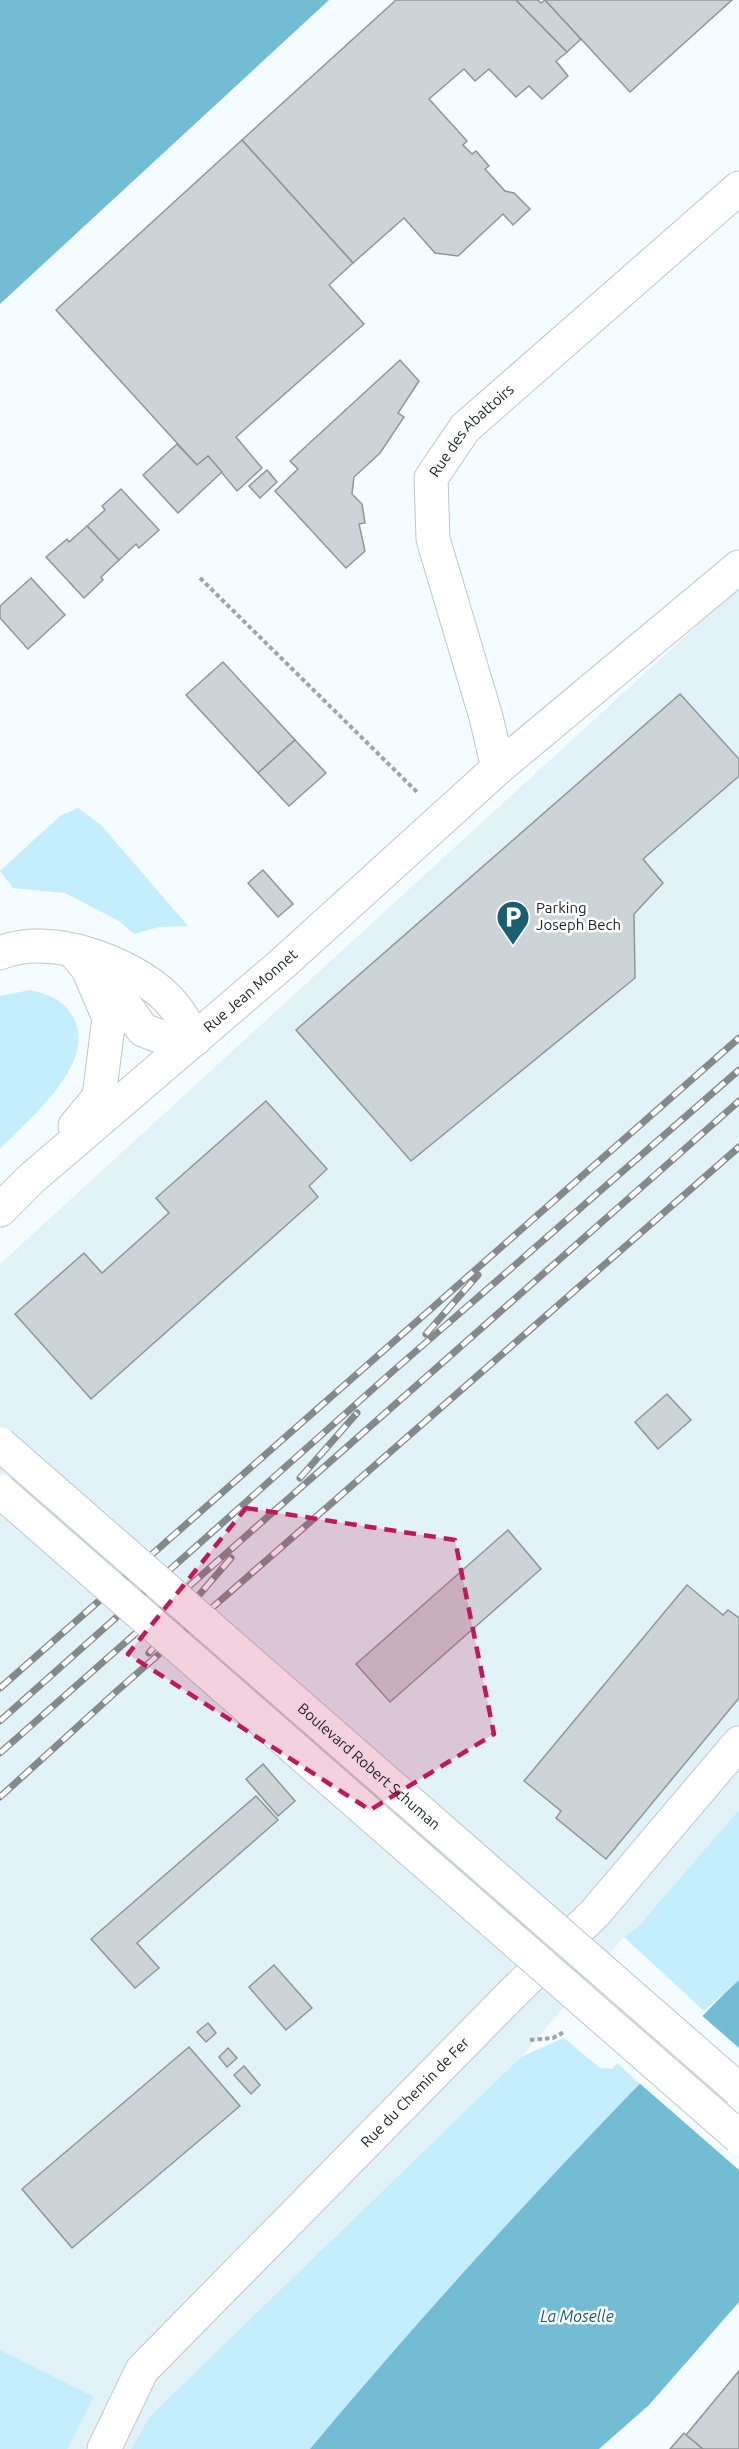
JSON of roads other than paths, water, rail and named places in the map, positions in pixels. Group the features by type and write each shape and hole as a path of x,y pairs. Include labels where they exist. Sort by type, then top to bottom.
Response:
{"street":[{"name":"Rue des Abattoirs","path":"498,768 433,539 431,478 465,428 739,188"},
{"name":"Rue Jean Monnet","path":"0,1210 32,1178 195,1039 498,768 739,567"},
{"path":"0,953 34,945 60,947 74,952 113,986 132,1018 143,1030 167,1039 195,1039"},
{"path":"32,1178 99,1097 109,1018 88,969 74,952"},
{"name":"Boulevard Robert Schuman","path":"0,1444 739,2090"},
{"path":"0,1491 739,2137"},
{"name":"Rue du Chemin de Fer","path":"104,2449 142,2370 511,1995 595,1913 739,1743"}],"water":[{"path":"0,0 329,0 0,304"},
{"name":"La Moselle","path":"739,1980 739,2302 649,2405 599,2449 310,2449 387,2358 507,2225"}],"railway":[{"path":"0,1688 739,1038"},
{"path":"0,1721 392,1372 739,1070"},
{"path":"0,1753 739,1101"},
{"path":"0,1797 118,1690 739,1147"},
{"path":"426,1334 478,1275"},
{"path":"300,1478 357,1413"},
{"path":"149,1653 231,1558"}],"place":[{"name":"Parking Joseph Bech","path":"513,946"}]}
